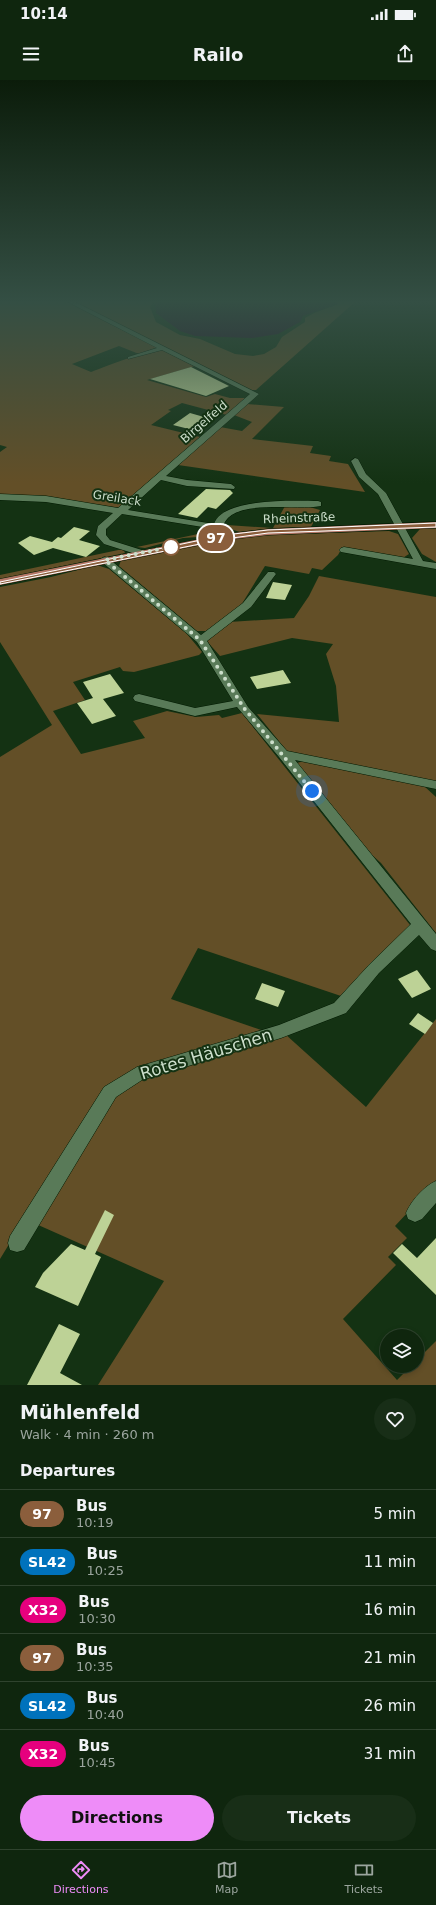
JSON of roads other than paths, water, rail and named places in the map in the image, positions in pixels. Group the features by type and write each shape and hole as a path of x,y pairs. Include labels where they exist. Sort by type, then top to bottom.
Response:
{"main road":[{"name":"Rheinstraße","path":"0,582 142,552 225,537 268,532 400,528 436,525"}],"street":[{"name":"Birgelfeld","path":"142,552 107,542 100,535 101,528 255,394 191,362"},
{"path":"355,461 362,476 382,493 418,562"},
{"path":"159,477 187,483 231,487"},
{"name":"Greilack","path":"0,497 46,499 218,527"},
{"path":"225,537 218,527 221,517 230,512 275,504 318,504"},
{"path":"344,550 436,566"},
{"path":"105,560 200,640 240,703 283,754 436,945"},
{"path":"200,640 247,605 271,574"},
{"path":"139,698 195,712 240,703"},
{"path":"283,754 436,785"},
{"name":"Rotes Häuschen","path":"17,1243 110,1092 137,1074 281,1031 340,1008 374,969 420,925"},
{"path":"415,1213 436,1190"}]}
